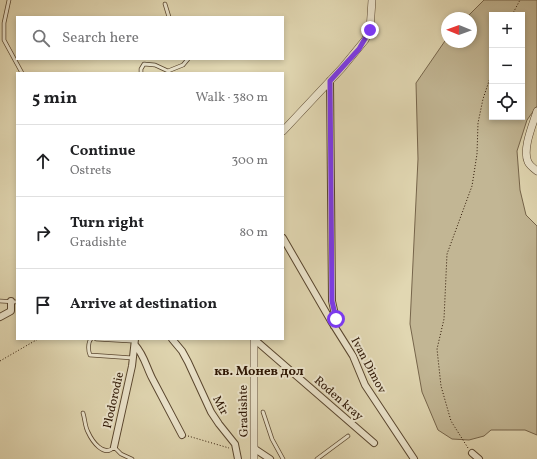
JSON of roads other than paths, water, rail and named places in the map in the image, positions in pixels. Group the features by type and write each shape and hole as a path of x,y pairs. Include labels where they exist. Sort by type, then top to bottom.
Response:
{"street":[{"path":"284,130 342,68 365,40 370,30 372,0"},
{"path":"330,81 332,301 336,319 334,326"},
{"path":"537,111 527,144 526,154 531,167 537,171"},
{"name":"Ivan Dimov","path":"284,240 353,356 365,385 414,459"},
{"path":"0,317 11,311 14,302"},
{"name":"Mir","path":"173,340 182,351 188,362 211,412 235,444 238,459"},
{"name":"Gradishte","path":"254,340 254,459"},
{"name":"Roden kray","path":"255,340 374,443"},
{"path":"134,341 134,358"},
{"path":"134,341 141,351 151,377 182,434"},
{"name":"Plodorodie","path":"114,447 134,358"},
{"path":"255,449 270,459"},
{"path":"472,453 479,459"}],"lane":[{"path":"9,0 4,23 4,40 21,72"},
{"path":"165,4 169,16"},
{"path":"141,72 144,64 168,71 183,65 187,60"},
{"path":"0,301 14,302"},
{"path":"90,340 90,355 134,358"},
{"path":"114,340 134,341"},
{"path":"263,412 272,439 282,459"},
{"path":"83,413 87,431 100,448 107,451 114,447 121,454 132,459"},
{"path":"317,459 348,436"}],"district":[{"name":"кв. Монев дол","path":"259,370"}]}
